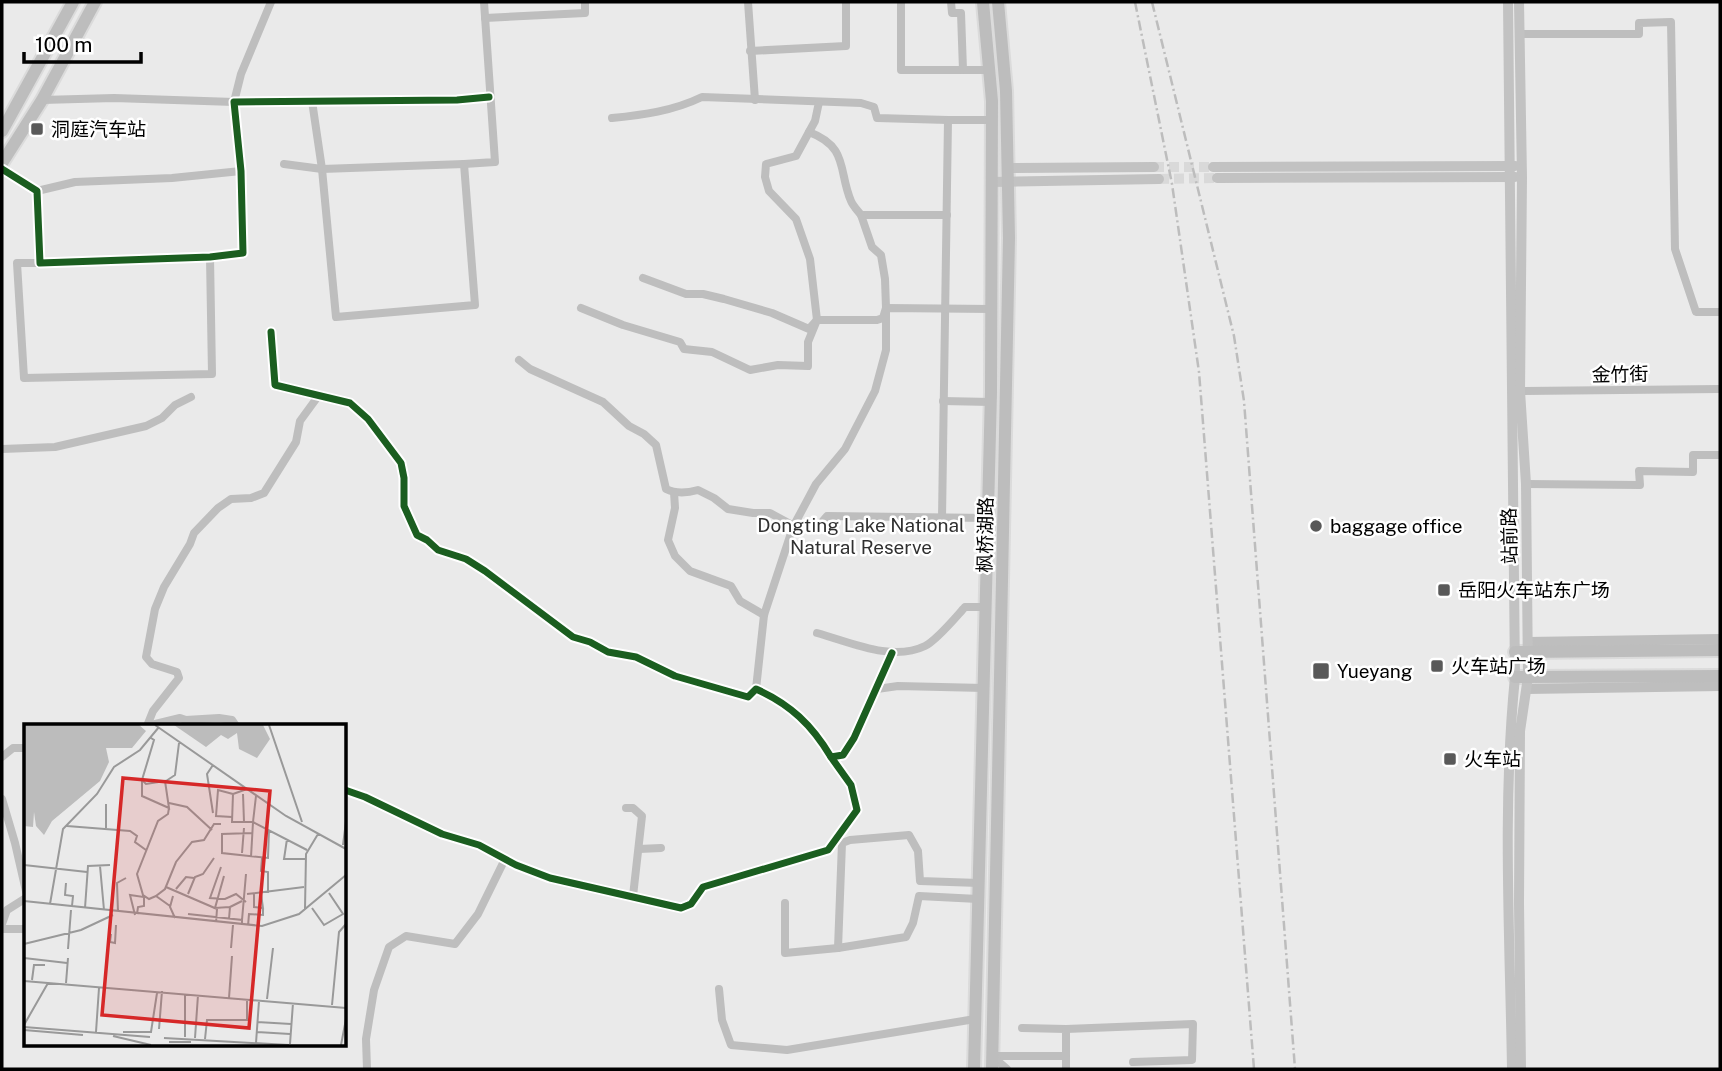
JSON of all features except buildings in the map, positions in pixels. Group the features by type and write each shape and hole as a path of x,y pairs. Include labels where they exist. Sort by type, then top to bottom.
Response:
{"main road":[{"path":"2,131 73,2"},
{"path":"2,163 42,100 95,2"},
{"name":"枫桥湖路","path":"974,1069 992,309 992,120 983,2"},
{"name":"枫桥湖路","path":"992,1063 1007,407 1008,168 1006,91 998,2"},
{"name":"站前路","path":"1508,2 1520,391 1526,484 1523,648"},
{"name":"站前路","path":"1519,2 1515,171 1523,648 1519,903 1521,1069"},
{"path":"1008,168 1154,167"},
{"path":"1215,173 1515,171"},
{"path":"992,182 1159,179"},
{"path":"1523,648 1720,650"},
{"path":"1523,681 1720,676"},
{"name":"站前路","path":"1512,1069 1510,743 1523,681"}],"street":[{"path":"210,257 212,374 24,378 17,263 210,257 243,253 241,171 234,102 241,74 271,2"},
{"path":"284,164 322,169 495,162 484,2"},
{"path":"485,18 585,13 585,2"},
{"path":"748,2 755,100"},
{"path":"751,51 846,46 846,2"},
{"path":"901,2 901,70 989,70"},
{"path":"951,2 952,13 961,13 963,70"},
{"path":"1520,34 1639,34 1639,23 1671,22 1675,249 1696,312 1720,312"},
{"path":"42,100 114,98 234,102 457,100 489,97"},
{"path":"612,118 653,114 686,105 702,97 861,103 874,107 877,118 992,120"},
{"path":"312,101 322,169 336,317 475,305 464,164"},
{"path":"581,307 623,325 680,342 684,349 712,352 750,370 778,365 808,366 808,342 817,320 810,259 796,219 769,191 765,177 766,164 796,156 809,132 819,102"},
{"path":"942,518 948,120"},
{"path":"271,332 275,384 350,403 368,419 392,448 401,463 404,506 417,535 438,550 466,559 485,571 573,637 590,642 608,652 636,657 676,676 748,697 756,689 764,615 793,526 816,484 845,449 875,391 886,350 885,279 881,255 872,247 861,215 851,202 842,162 832,146 820,136 809,132"},
{"path":"2,169 37,191 75,182 172,178 241,171"},
{"path":"37,191 40,263"},
{"path":"861,215 947,215"},
{"path":"643,278 686,294 703,294 772,313 809,329 817,320 877,320 883,318 886,308"},
{"path":"886,308 992,309"},
{"path":"519,360 537,372 603,402 629,426 656,445 666,489 687,493 698,490 728,509 770,513 793,526"},
{"name":"金竹街","path":"1520,391 1720,389"},
{"path":"148,724 153,711 179,678 177,672 152,664 146,657 155,609 164,587 194,533 218,508 231,499 264,494 273,475 296,442 300,421 319,395"},
{"path":"2,449 55,447 146,426 191,397"},
{"path":"943,401 991,402"},
{"path":"1526,484 1640,485 1639,471 1693,472 1693,455 1720,456"},
{"path":"674,492 675,508 668,540 675,556 690,571 731,586 740,601 764,615"},
{"path":"821,523 827,516 988,518"},
{"path":"817,633 892,653 902,653 927,646 965,607 986,607"},
{"path":"1523,648 1720,639"},
{"path":"831,757 843,755 854,738 892,653"},
{"path":"1523,681 1720,686"},
{"path":"877,689 898,686 984,688"},
{"path":"346,790 442,834 479,845 550,878 681,908 691,904 703,887 828,850 857,810 851,785 823,744 795,711 756,689"},
{"path":"155,724 180,718 186,723 219,718 232,720 235,724"},
{"path":"2,757 13,748 24,748"},
{"path":"2,799 24,882"},
{"path":"626,808 633,808 642,816 633,896"},
{"path":"785,903 785,953 838,948 906,937 913,923 920,881 918,851 909,835 842,843 838,948"},
{"path":"639,849 661,848"},
{"path":"367,1069 366,1038 374,990 389,947 406,936 455,944 478,914 505,859"},
{"path":"920,881 979,883"},
{"path":"918,898 978,899"},
{"path":"24,899 7,910 2,927 24,929"},
{"path":"719,989 722,1020 731,1045 761,1049 787,1050 975,1018"},
{"path":"1022,1028 1193,1024 1192,1060 1133,1062"},
{"path":"1066,1029 1066,1069"},
{"path":"992,1063 1066,1056"},
{"path":"992,1063 1007,1069"}],"green space":[{"name":"Dongting Lake National Natural Reserve","path":"2,2 1720,2 1720,1069 2,1069"}],"tunnel":[{"path":"1154,167 1213,167"},
{"path":"1159,179 1217,178"}],"railway":[{"path":"1135,2 1172,184 1199,372 1254,1069"},
{"path":"1152,2 1234,336 1244,401 1295,1069"}],"cycle path":[{"path":"2,169 37,191 40,263 210,257 243,253 241,171 234,102 457,100 489,97"},
{"path":"271,332 275,385 350,403 368,419 401,463 404,506 417,535 438,550 466,559 485,571 573,637 590,642 608,652 636,657 675,676 748,697 756,689 779,701 799,717 831,757 843,755 854,738 892,653"},
{"path":"346,790 442,834 479,845 516,865 550,878 681,908 691,904 703,887 828,850 857,810 851,785 831,757"}],"place":[{"name":"洞庭汽车站","path":"37,129"},
{"name":"baggage office","path":"1316,526"},
{"name":"岳阳火车站东广场","path":"1444,590"},
{"name":"火车站广场","path":"1437,666"},
{"name":"Yueyang","path":"1321,671"},
{"name":"火车站","path":"1450,759"}]}
